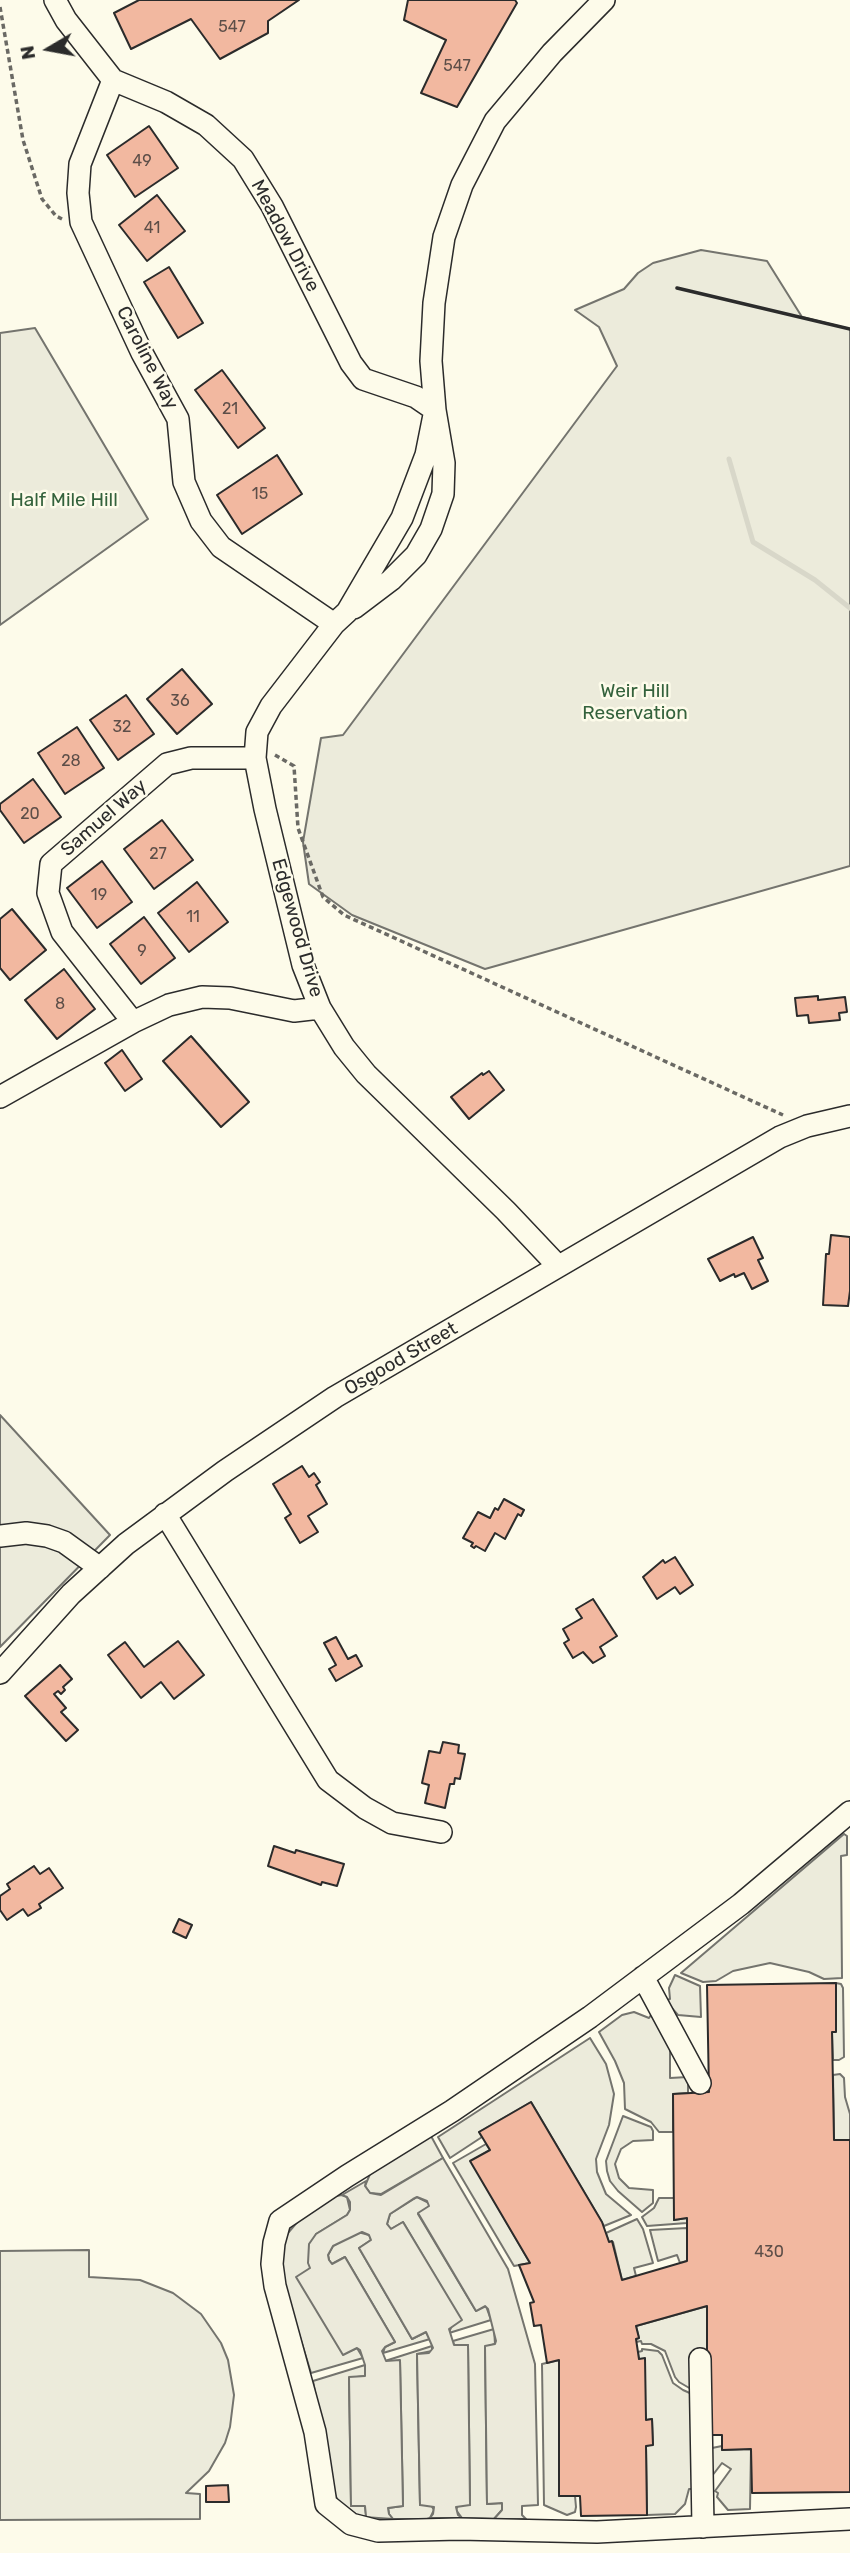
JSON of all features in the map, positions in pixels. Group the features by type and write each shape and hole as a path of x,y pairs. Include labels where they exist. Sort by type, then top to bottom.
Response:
{"street":[{"path":"55,0 66,20 113,80"},
{"name":"Edgewood Drive","path":"341,618 391,580 416,555 431,529 443,494 444,463 435,410 431,361 434,303 444,237 462,186 495,121 552,53 604,0"},
{"name":"Caroline Way","path":"113,80 80,164 78,193 81,222 142,353 178,419 184,482 201,521 221,547 341,618"},
{"name":"Meadow Drive","path":"113,80 166,102 206,125 230,145 243,159 272,206 351,363 363,379 416,397 435,410"},
{"name":"Edgewood Drive","path":"435,410 426,455 402,518 341,618 271,706 257,732 256,755 265,809 303,965 320,1008 344,1047 366,1074 506,1211 558,1266"},
{"name":"Samuel Way","path":"133,1022 62,932 48,893 51,864 167,764 191,758 256,755"},
{"path":"0,1097 133,1022 169,1005 202,997 230,998 294,1011 320,1008"},
{"name":"Osgood Street","path":"0,1674 71,1594 165,1514 335,1397 780,1138 807,1126 850,1116"},
{"path":"165,1514 328,1780 365,1808 392,1823 441,1832"},
{"path":"0,1536 26,1533 47,1536 64,1542 100,1568"},
{"path":"850,1812 741,1904 590,2017 452,2111 280,2221 272,2264 275,2286 314,2432 326,2504 351,2524 378,2530 597,2532 850,2519"},
{"path":"643,1977 700,2083"},
{"path":"700,2359 703,2527"}],"path":[{"path":"0,7 23,140 42,199 56,216 65,221 81,222"},
{"path":"256,755 276,755 294,766 298,828 323,897 344,915 807,1126"}],"green space":[{"name":"Weir Hill Reservation","path":"701,250 767,261 802,317 850,329 850,866 485,969 352,915 309,884 303,842 321,738 343,735 617,366 599,327 575,310 624,289 638,273 653,263"},
{"name":"Half Mile Hill","path":"35,328 148,519 0,625 0,333"},
{"path":"0,1415 110,1535 0,1647"},
{"path":"844,1834 847,1836 847,1855 841,1856 842,1978 824,1979 809,1972 770,1963 733,1971 716,1981 703,1982 681,1973"},
{"path":"675,1975 700,1986 701,2017 678,2015 670,2006 667,2000 670,1999 669,1988"},
{"path":"836,1983 843,1988 844,2057 833,2060 832,2032 836,2031"},
{"path":"634,2012 649,2018 651,2015 657,2022 670,2048 670,2078 688,2077 688,2093 673,2094 673,2132 659,2132 651,2122 625,2109 624,2083 599,2032 622,2015"},
{"path":"590,2038 606,2064 614,2094 609,2125 596,2159 597,2172 606,2194 631,2215 604,2226 531,2102 479,2132 482,2137 450,2158 438,2137"},
{"path":"840,2074 844,2078 845,2097 850,2114 850,2140 834,2140 833,2075"},
{"path":"623,2116 651,2127 653,2131 653,2140 633,2141 621,2149 615,2164 619,2178 629,2188 653,2190 653,2203 642,2212 618,2191 610,2181 607,2171 606,2161"},
{"path":"431,2136 443,2158 381,2194 370,2193 365,2186 370,2174"},
{"path":"486,2144 490,2150 471,2161 530,2263 514,2266 453,2163"},
{"path":"336,2196 347,2197 350,2210 347,2215 316,2234 310,2268 343,2354 357,2348 363,2358 311,2373 281,2275 281,2248 288,2233 299,2220"},
{"path":"417,2197 429,2203 430,2206 418,2214 476,2311 486,2306 491,2320 449,2333 452,2325 461,2320 403,2222 391,2229 387,2224 390,2214"},
{"path":"659,2198 674,2198 674,2220 687,2218 687,2223 647,2226 642,2217 654,2208"},
{"path":"637,2219 643,2229 653,2263 634,2268 636,2276 622,2280 613,2242 609,2242 606,2233"},
{"path":"687,2228 687,2261 680,2263 677,2255 658,2261 650,2230"},
{"path":"358,2232 369,2235 371,2240 359,2248 412,2339 426,2332 430,2339 383,2353 385,2347 395,2342 345,2257 332,2264 329,2260 328,2255 333,2246"},
{"path":"89,2250 89,2277 140,2280 173,2293 201,2314 221,2343 228,2360 234,2395 225,2443 209,2471 186,2493 200,2494 200,2519 0,2520 0,2251"},
{"path":"707,2306 708,2361 691,2389 675,2377 665,2351 651,2344 636,2342 639,2338 636,2326"},
{"path":"494,2329 495,2344 485,2347 487,2504 502,2503 502,2510 494,2519 462,2518 456,2510 458,2505 470,2505 468,2345 454,2345 453,2341"},
{"path":"432,2346 432,2351 417,2354 420,2505 431,2505 434,2510 427,2519 393,2519 388,2508 403,2506 400,2361 385,2361"},
{"path":"642,2349 658,2351 673,2383 692,2394 693,2489 689,2489 685,2504 675,2514 647,2515 646,2446 653,2444 652,2419 646,2420 638,2352"},
{"path":"559,2360 559,2496 575,2496 576,2507 575,2512 567,2515 544,2505 542,2364"},
{"path":"365,2365 365,2376 349,2378 351,2506 365,2506 364,2517 338,2501 333,2490 313,2381"},
{"path":"722,2446 722,2450 751,2449 750,2509 728,2510 717,2497 718,2493 715,2491 731,2469 722,2463 712,2476 712,2448"}],"shaded area":[{"path":"443,2158 508,2269 535,2364 538,2505 522,2506 522,2515 526,2519 494,2519 502,2510 502,2503 487,2504 485,2346 495,2344 496,2341 488,2309 485,2306 476,2311 418,2213 429,2206 427,2201 417,2197 413,2199 390,2214 387,2224 391,2229 403,2222 462,2320 449,2329 454,2345 468,2345 470,2505 456,2507 462,2518 430,2518 434,2507 420,2505 417,2354 429,2353 433,2348 426,2332 412,2339 359,2248 371,2240 369,2235 362,2232 333,2246 328,2255 332,2264 345,2257 395,2342 382,2351 386,2361 400,2360 403,2506 388,2508 393,2519 364,2517 365,2506 351,2506 349,2377 365,2376 365,2365 357,2348 343,2355 296,2277 310,2268 309,2244 316,2234 347,2215 350,2210 350,2202 342,2195 366,2181 365,2186 370,2193 381,2195"}],"building":[{"path":"139,0 299,0 268,21 268,33 220,59 191,19 131,49 114,13"},
{"path":"408,0 515,0 517,3 457,107 421,93 446,40 404,20"},
{"path":"149,126 178,168 135,197 107,155"},
{"path":"157,195 185,231 147,261 119,225"},
{"path":"169,267 203,323 178,338 144,282"},
{"path":"222,370 265,428 238,448 195,390"},
{"path":"277,455 302,494 242,534 217,495"},
{"path":"182,669 212,704 177,734 147,699"},
{"path":"126,695 154,734 118,760 90,720"},
{"path":"77,727 104,768 65,794 38,753"},
{"path":"33,779 61,817 24,843 0,810 0,804"},
{"path":"162,820 193,860 154,889 124,849"},
{"path":"102,861 132,902 97,928 67,888"},
{"path":"197,882 228,922 189,952 158,913"},
{"path":"12,909 46,950 10,980 0,968 0,919"},
{"path":"144,917 175,958 141,984 110,944"},
{"path":"64,969 95,1009 57,1039 25,1000"},
{"path":"818,996 818,1000 845,997 847,1012 839,1013 840,1020 809,1023 808,1015 797,1016 795,998"},
{"path":"191,1036 249,1102 221,1127 163,1061"},
{"path":"122,1050 142,1079 125,1091 105,1063"},
{"path":"489,1071 504,1090 469,1119 451,1097 482,1073 483,1075"},
{"path":"831,1235 850,1237 848,1306 823,1305 826,1254 829,1254"},
{"path":"753,1237 763,1258 758,1260 768,1281 752,1289 744,1273 735,1277 734,1274 720,1281 708,1259"},
{"path":"302,1466 309,1477 314,1473 320,1482 316,1485 327,1504 308,1516 318,1532 300,1543 285,1518 291,1514 273,1484"},
{"path":"504,1499 524,1510 521,1516 518,1514 505,1539 495,1533 485,1551 476,1546 474,1548 471,1546 473,1543 463,1538 478,1512 490,1518"},
{"path":"675,1557 693,1585 680,1594 675,1587 657,1599 643,1577 663,1560 665,1563"},
{"path":"593,1599 617,1636 600,1647 605,1656 593,1663 583,1652 573,1658 564,1643 569,1640 563,1629 582,1618 576,1609"},
{"path":"336,1637 348,1659 356,1655 362,1666 336,1681 329,1669 336,1665 324,1643"},
{"path":"178,1641 204,1675 174,1699 161,1682 141,1698 108,1655 125,1642 144,1667"},
{"path":"60,1665 72,1679 63,1687 65,1690 61,1694 58,1691 54,1694 66,1708 61,1712 78,1730 66,1741 25,1696"},
{"path":"443,1742 459,1745 458,1753 465,1754 460,1779 455,1778 454,1784 450,1784 445,1808 425,1803 429,1785 422,1783 429,1751 440,1753"},
{"path":"274,1846 344,1864 337,1886 322,1882 321,1885 268,1866"},
{"path":"34,1866 40,1874 49,1868 63,1888 39,1904 41,1908 28,1916 23,1909 7,1920 0,1910 0,1896 10,1889 7,1884"},
{"path":"179,1919 192,1925 186,1938 173,1932"},
{"path":"836,1983 836,2032 832,2032 834,2140 850,2140 850,2492 752,2493 751,2449 722,2450 722,2435 707,2435 707,2306 636,2326 639,2359 645,2358 646,2420 652,2419 653,2445 646,2446 647,2515 581,2516 580,2496 559,2496 559,2360 547,2363 541,2325 534,2326 530,2303 534,2302 519,2265 530,2263 470,2161 490,2150 479,2132 531,2102 602,2222 609,2242 612,2241 622,2280 687,2261 687,2218 674,2220 673,2094 709,2092 707,1985"},
{"path":"228,2485 229,2502 206,2502 206,2486"}],"waterway":[{"path":"729,459 753,542 815,580 850,608"}],"wall":[{"path":"677,288 850,329"}]}
